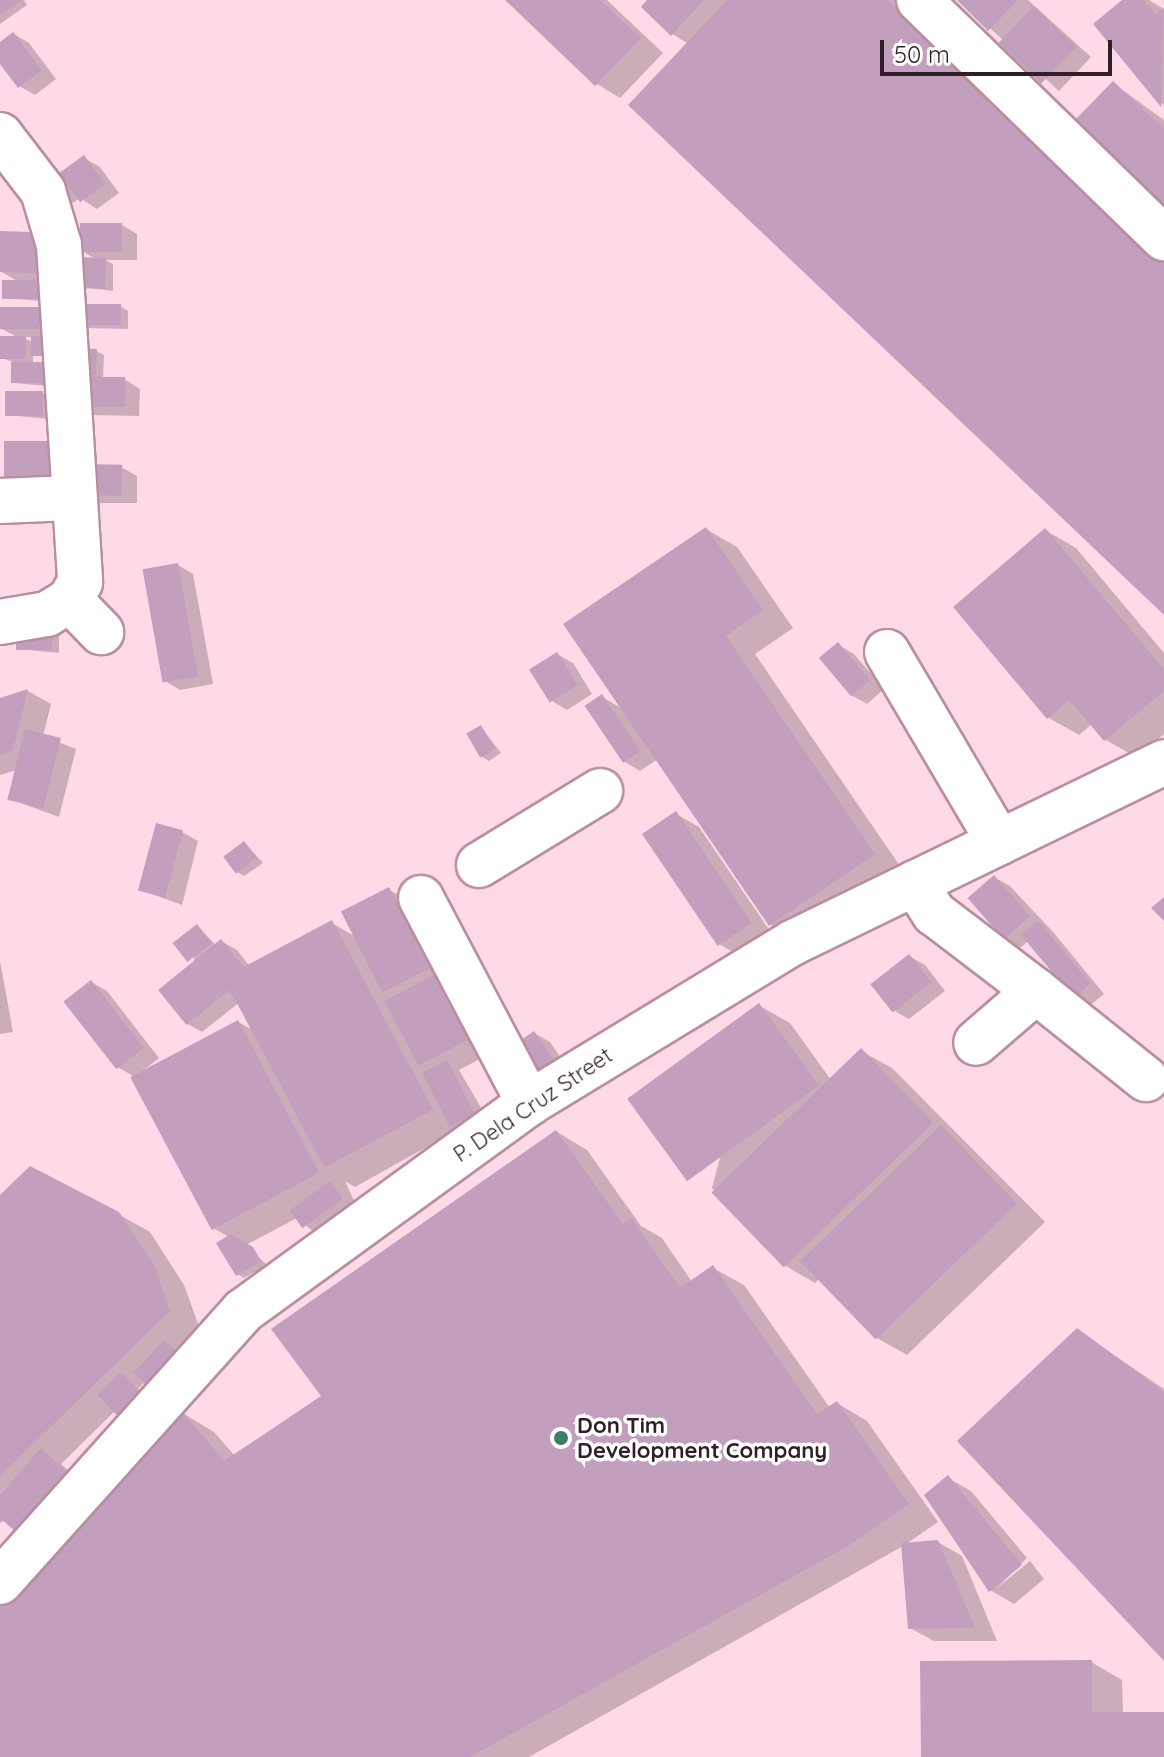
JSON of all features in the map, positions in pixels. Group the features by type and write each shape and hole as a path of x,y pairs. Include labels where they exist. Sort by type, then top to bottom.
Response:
{"street":[{"path":"919,0 1164,238"},
{"path":"0,135 43,191 59,245 71,498 80,582 70,600 47,614 0,622"},
{"path":"0,501 71,498"},
{"path":"70,600 101,632"},
{"path":"887,652 999,842"},
{"name":"P. Dela Cruz Street","path":"0,1582 243,1311 529,1103 792,943 1164,762"},
{"path":"479,865 600,791"},
{"path":"915,883 934,913 1146,1079"},
{"path":"421,898 529,1103"},
{"path":"976,1043 1036,991"}],"building":[{"path":"0,0 22,0 0,15"},
{"path":"505,0 600,0 641,38 595,86"},
{"path":"647,0 704,0 671,36 641,7"},
{"path":"727,0 888,0 1164,262 1164,615 628,105"},
{"path":"957,0 1018,0 988,31"},
{"path":"1122,0 1144,0 1156,15 1164,8 1161,107 1093,24"},
{"path":"1034,6 1076,47 1041,84 999,43"},
{"path":"13,32 42,70 18,88 0,64 0,42"},
{"path":"1113,81 1164,129 1164,207 1074,121"},
{"path":"84,155 105,184 80,202 59,173"},
{"path":"80,223 122,223 122,252 80,252"},
{"path":"0,231 38,232 37,273 0,272"},
{"path":"74,257 106,258 105,289 73,288"},
{"path":"2,280 46,280 46,299 2,299"},
{"path":"77,304 121,304 121,325 77,325"},
{"path":"0,307 49,307 49,329 0,329"},
{"path":"0,336 26,336 26,359 0,359"},
{"path":"31,336 48,336 48,356 31,356"},
{"path":"76,348 97,349 96,375 75,374"},
{"path":"11,362 51,362 51,383 11,383"},
{"path":"75,377 125,377 125,407 75,407"},
{"path":"5,391 43,391 43,416 5,416"},
{"path":"4,441 49,441 49,485 4,485"},
{"path":"81,464 122,465 121,496 80,495"},
{"path":"706,527 763,610 726,636 875,854 769,926 563,624"},
{"path":"1045,528 1164,669 1164,691 1104,741 1069,700 1047,719 953,607"},
{"path":"178,563 198,676 163,683 143,569"},
{"path":"16,623 52,623 52,650 16,650"},
{"path":"838,642 870,680 851,696 819,658"},
{"path":"557,652 578,685 550,703 529,669"},
{"path":"28,689 13,750 0,755 0,698"},
{"path":"602,694 641,751 623,763 585,706"},
{"path":"481,725 495,749 480,758 466,734"},
{"path":"25,729 61,738 43,809 7,800"},
{"path":"676,811 751,923 718,946 642,834"},
{"path":"156,823 183,830 165,898 138,891"},
{"path":"244,841 257,858 236,873 223,857"},
{"path":"994,875 1030,917 1004,939 968,898"},
{"path":"389,887 430,968 382,993 341,912"},
{"path":"1164,897 1164,921 1151,908"},
{"path":"332,920 433,1110 324,1168 223,978"},
{"path":"1038,921 1091,984 1074,998 1021,935"},
{"path":"197,924 212,943 187,962 173,943"},
{"path":"221,939 249,974 186,1025 158,990"},
{"path":"909,954 931,982 893,1013 870,984"},
{"path":"447,968 481,1032 419,1066 384,1001"},
{"path":"91,980 144,1048 116,1069 63,1002"},
{"path":"759,1003 819,1086 687,1181 627,1099"},
{"path":"238,1020 319,1173 211,1230 130,1077"},
{"path":"534,1031 554,1060 530,1077 509,1048"},
{"path":"861,1048 933,1123 784,1267 711,1192"},
{"path":"447,1060 475,1114 450,1127 422,1073"},
{"path":"941,1125 1017,1203 876,1340 800,1261"},
{"name":"Don Tim Development Company","path":"556,1130 623,1224 631,1218 680,1288 713,1265 817,1414 837,1401 909,1504 848,1546 470,1757 0,1757 0,1606 183,1412 224,1461 321,1396 271,1329"},
{"path":"30,1166 119,1212 154,1265 170,1311 0,1476 0,1195"},
{"path":"330,1181 343,1199 302,1228 290,1210"},
{"path":"231,1234 253,1247 261,1261 236,1276 216,1243"},
{"path":"1077,1328 1164,1392 1164,1661 957,1441"},
{"path":"164,1340 177,1352 146,1385 133,1373"},
{"path":"121,1372 140,1392 117,1415 97,1395"},
{"path":"41,1448 68,1473 16,1532 0,1518 0,1495"},
{"path":"948,1475 1022,1565 989,1592 924,1495"},
{"path":"938,1540 975,1628 908,1629 901,1543"},
{"path":"1092,1660 1092,1712 1164,1712 1164,1757 921,1757 920,1661"}],"place":[{"name":"Don Tim Development Company","path":"561,1438"}]}
